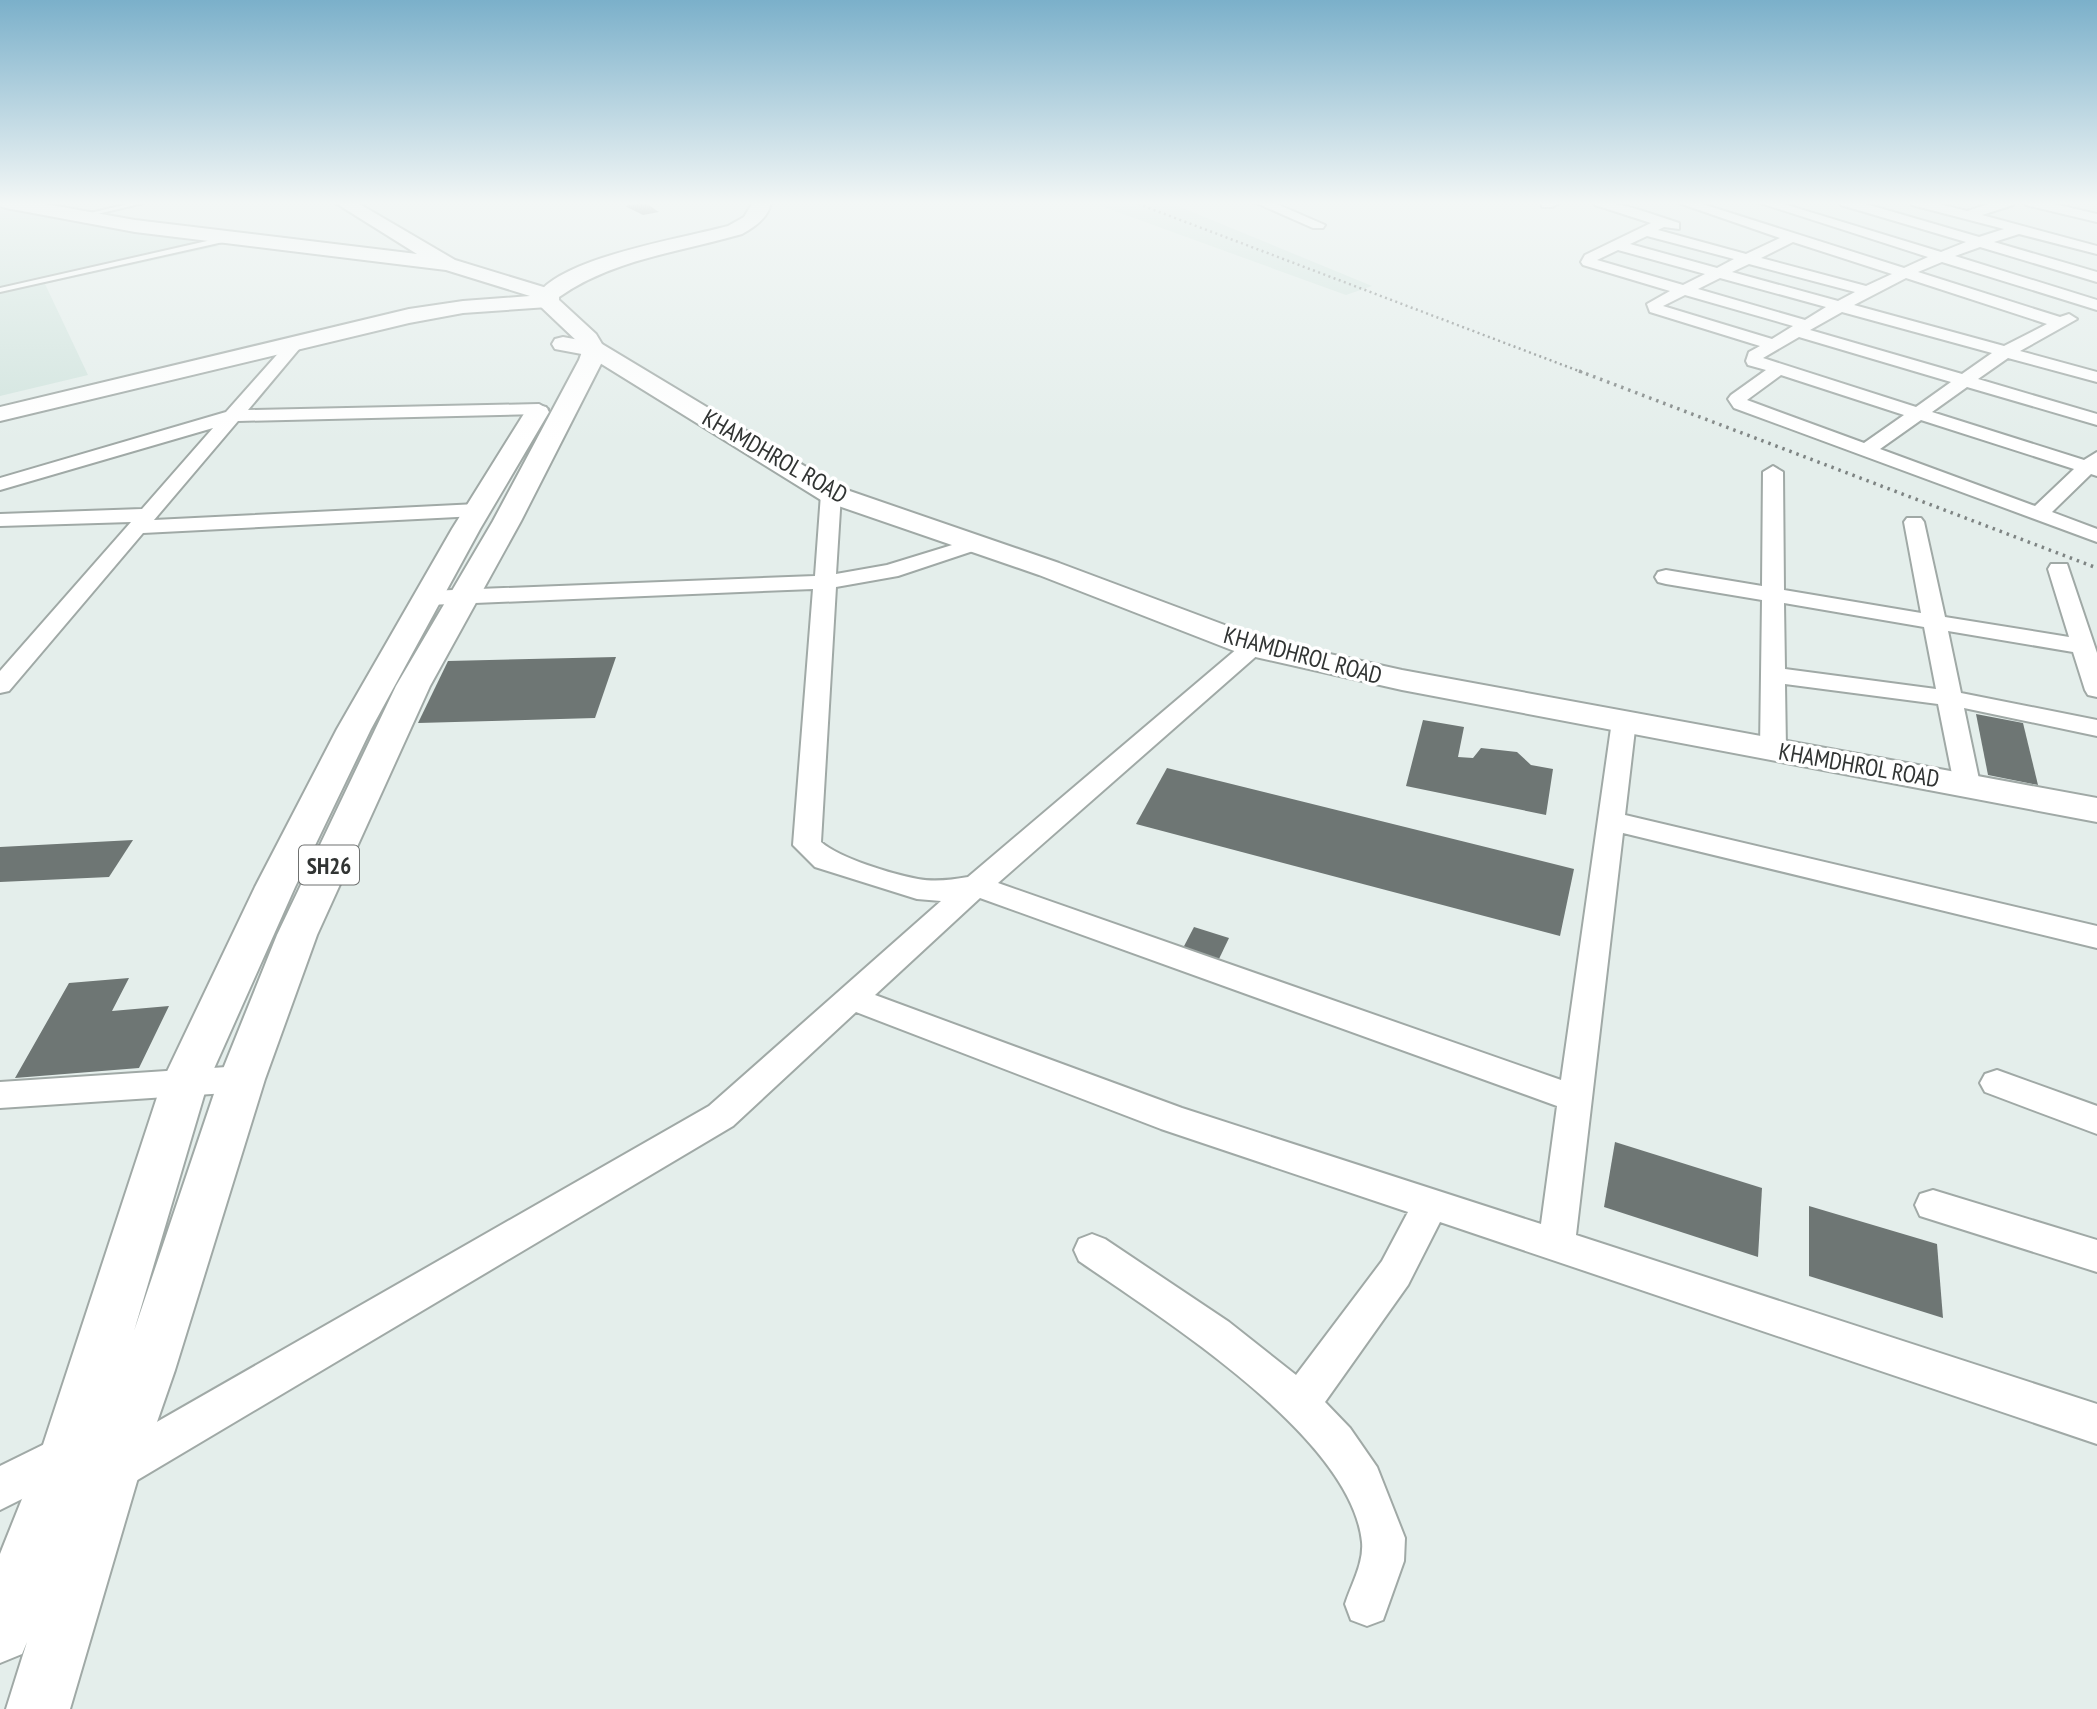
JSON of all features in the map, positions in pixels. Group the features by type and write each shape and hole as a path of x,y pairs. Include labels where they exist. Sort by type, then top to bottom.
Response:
{"main road":[{"path":"499,282 535,294"},
{"path":"0,406 413,307 535,294 556,282"},
{"path":"0,414 427,312 535,294 564,282"},
{"name":"KHAMDHROL ROAD","path":"535,294 588,339 578,346 831,494 1254,647 1402,680 2097,810"},
{"name":"SH26","path":"0,1632 69,1454 185,1082 275,887 354,729 446,597 507,521 591,360 578,346 564,356 560,371 477,510 446,597 412,686 297,935 242,1079 131,1420 111,1471 38,1709"}],"street":[{"path":"1655,282 2097,420"},
{"path":"1700,282 1655,304 1656,309 1774,345"},
{"path":"1752,282 2097,377"},
{"path":"1833,282 1867,291"},
{"path":"1887,282 1839,305 1755,356 1754,361 1917,414 2094,465"},
{"path":"1932,282 2061,323"},
{"path":"2022,282 2097,305"},
{"path":"1865,451 2005,352 2097,305"},
{"path":"0,686 297,342"},
{"path":"1777,370 1737,399 1740,404 2097,536"},
{"path":"0,484 234,416 539,408"},
{"path":"2038,514 2094,465"},
{"path":"1773,472 1773,749"},
{"path":"831,494 807,845 825,860 917,889 942,891 976,886 1575,1099"},
{"path":"0,520 143,521 477,510"},
{"path":"1914,522 1967,784"},
{"path":"446,597 825,582 890,571 975,544"},
{"path":"2059,569 2097,690"},
{"path":"1666,577 2084,647"},
{"path":"111,1471 721,1116 976,886 1254,647"},
{"path":"1773,675 1950,698 2097,728"},
{"path":"1556,1245 1625,721"},
{"path":"1611,821 2097,937"},
{"path":"851,998 1174,1119 2097,1424"},
{"path":"0,1095 242,1079"},
{"path":"1997,1083 2097,1120"},
{"path":"1300,1403 1395,1273 1431,1204"},
{"path":"1933,1205 2097,1256"},
{"path":"1092,1250 1232,1348 1300,1403 1359,1471 1375,1508 1384,1548 1367,1604"},
{"path":"0,1489 131,1420"}],"lane":[{"path":"0,290 36,282"}],"shaded area":[{"path":"0,282 55,282 45,284 88,375 0,396"},
{"path":"1310,282 1362,282 1372,286 1346,295"}],"building":[{"path":"616,657 595,718 418,723 448,661"},
{"path":"1976,714 2023,723 2038,785 1988,775"},
{"path":"1423,720 1464,727 1458,757 1473,758 1481,748 1517,752 1531,765 1553,769 1546,815 1406,786"},
{"path":"1167,768 1574,869 1560,936 1136,824"},
{"path":"133,840 109,877 0,882 0,847"},
{"path":"1194,927 1229,938 1218,961 1182,950"},
{"path":"129,978 112,1011 169,1006 139,1068 15,1078 69,983"},
{"path":"1615,1142 1762,1188 1758,1257 1604,1207"},
{"path":"1809,1206 1937,1244 1943,1318 1809,1276"}],"railway":[{"path":"1343,282 1584,373"},
{"path":"1579,371 2097,568"}]}
